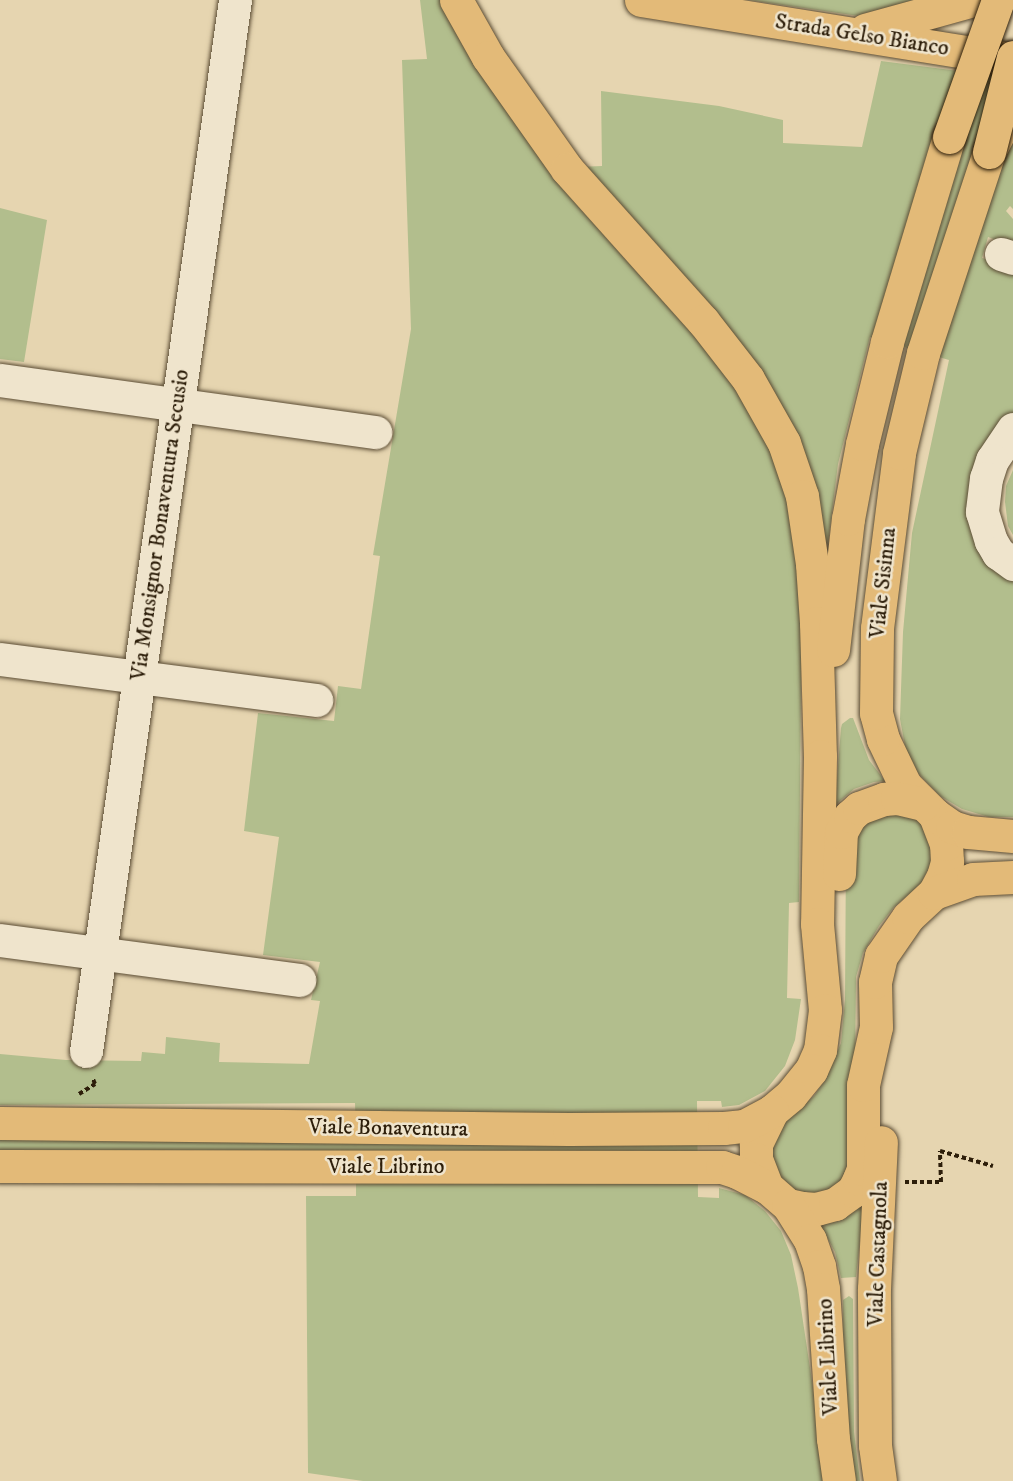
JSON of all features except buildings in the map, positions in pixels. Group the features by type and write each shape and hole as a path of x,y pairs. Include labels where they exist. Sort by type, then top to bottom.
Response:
{"main road":[{"path":"456,0 488,57 536,128 607,216 703,321 748,379 775,427 794,468 808,527 816,623 820,756 818,924 825,996"},
{"name":"Strada Gelso Bianco","path":"641,0 1010,56"},
{"path":"854,33 975,0 949,137"},
{"path":"820,756 848,519 862,444 887,342 949,137 998,0"},
{"path":"989,152 1010,56 996,36 1002,15 1013,0"},
{"path":"989,152 1013,102"},
{"name":"Viale Sisinna","path":"989,152 923,353 898,453 885,548 875,680 876,713 883,739 905,785 929,809 952,827 968,832 1013,836"},
{"path":"897,798 929,809 946,844 947,862 944,876 934,893 908,917 881,956 875,982 876,1027 863,1085 863,1169 853,1191 835,1204 816,1209 778,1196 758,1171 756,1144 772,1112 791,1095 811,1070 820,1050 825,996 838,925 839,839 844,824 859,808 870,802 897,798"},
{"path":"934,893 973,879 1013,877"},
{"name":"Viale Castagnola","path":"876,1027 881,1085 881,1177 874,1289 875,1446 880,1481"},
{"name":"Viale Bonaventura","path":"0,1123 697,1128 744,1126 772,1112"},
{"name":"Viale Librino","path":"0,1166 722,1167 737,1172 778,1196 810,1240 819,1266 824,1288 832,1439 839,1481"}],"street":[{"name":"Via Monsignor Bonaventura Secusio","path":"86,1051 235,0"},
{"path":"0,380 375,432"},
{"path":"1013,429 992,460 986,478 982,512 991,541 998,552 1013,564"},
{"path":"0,659 316,700"},
{"path":"0,940 299,980"}],"path":[{"path":"896,1182 941,1182 940,1151 993,1166"}],"green space":[{"path":"420,0 468,0 552,168 602,166 601,91 719,106 783,120 783,143 862,147 881,61 1013,78 1013,209 1010,206 1006,211 1013,219 1013,246 988,237 982,258 1013,267 1013,416 985,461 1013,573 1013,817 989,817 962,809 940,796 915,770 905,746 900,719 903,632 912,533 949,360 870,337 838,464 828,544 822,544 784,483 802,566 799,902 789,903 787,998 801,999 795,1040 785,1066 765,1091 739,1105 722,1107 721,1101 697,1101 698,1197 719,1198 719,1188 745,1195 765,1211 781,1231 791,1255 827,1481 363,1481 308,1473 306,1196 356,1196 356,1155 0,1152 0,1137 356,1139 355,1103 0,1105 0,1054 66,1060 141,1061 142,1052 165,1054 166,1037 220,1043 219,1062 309,1064 320,1001 311,1000 320,962 263,955 279,837 244,831 258,713 334,721 338,686 361,689 380,556 373,555 411,329 402,60 427,59"},
{"path":"749,0 938,0 859,16"},
{"path":"0,208 47,220 24,362 0,359"},
{"path":"1013,470 1013,535 1008,526 1005,502 1006,486"},
{"path":"853,718 869,760 885,781 854,789 835,805 841,728 842,724"},
{"path":"876,813 911,816 920,823 928,832 933,859 921,884 894,907 879,926 863,953 856,977 854,1160 849,1173 827,1194 802,1195 774,1175 770,1149 780,1125 814,1096 825,1080 841,1043 845,1000 846,849 849,837"},
{"path":"864,1203 856,1277 841,1278 835,1252 820,1224 840,1221"},
{"path":"849,1296 853,1299 854,1432 860,1481 848,1481 843,1400 843,1300"}]}
